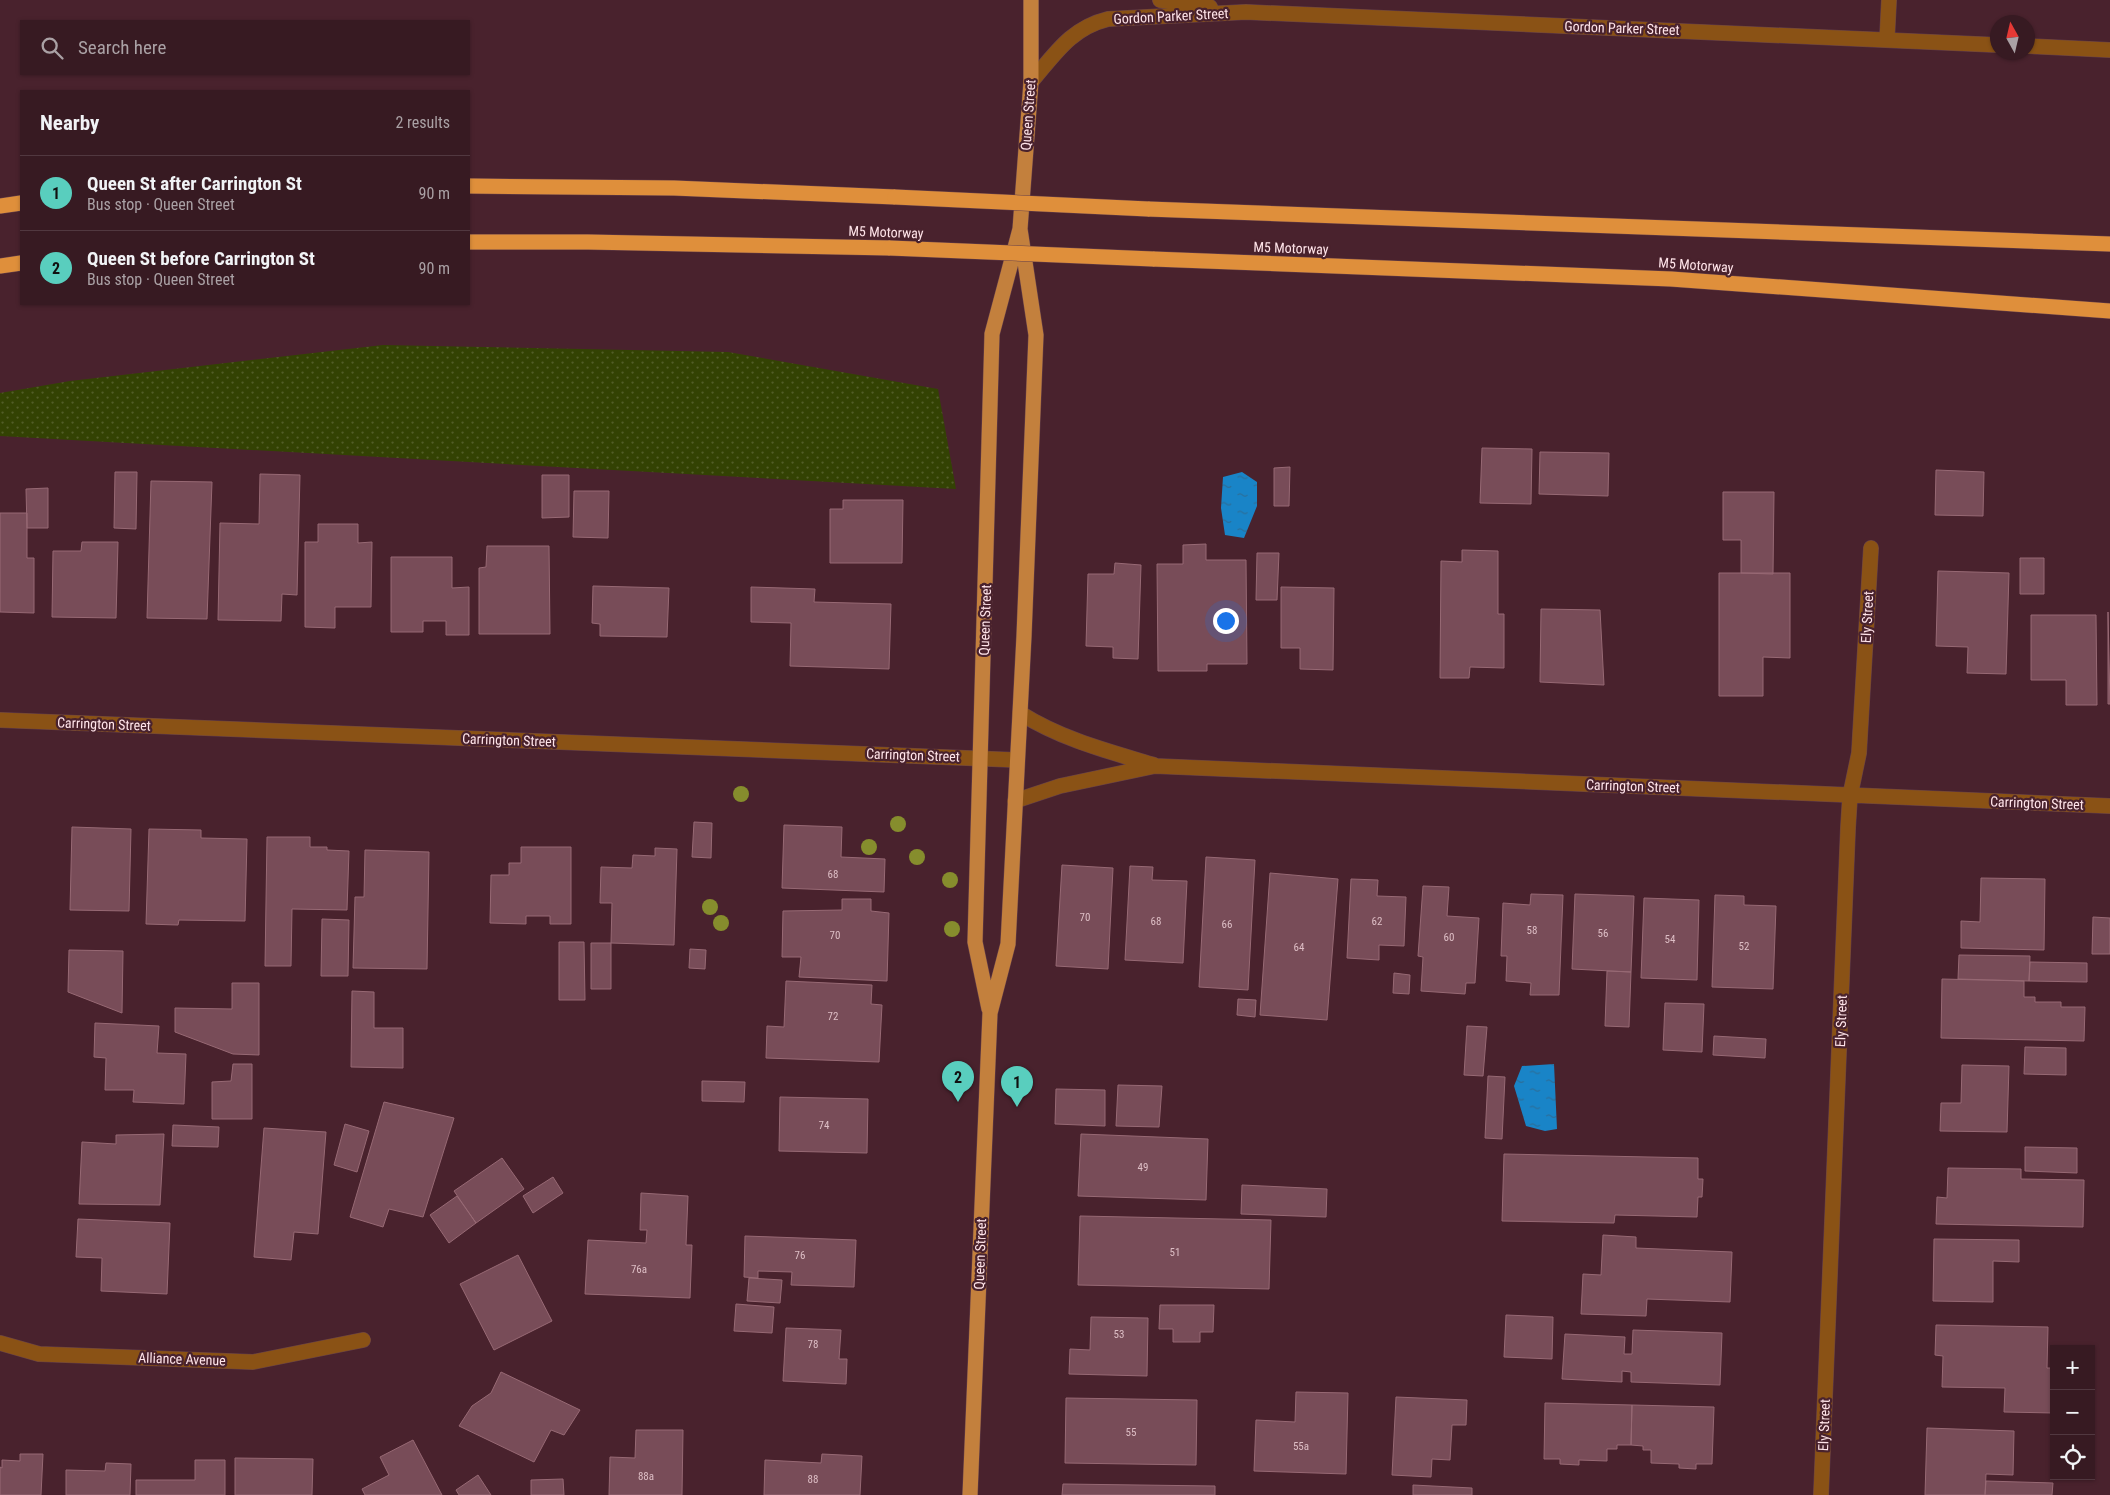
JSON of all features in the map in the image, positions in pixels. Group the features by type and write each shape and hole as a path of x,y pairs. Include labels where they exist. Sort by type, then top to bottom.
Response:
{"highway":[{"path":"470,186 674,188 1148,209 2109,244"},
{"path":"0,206 20,204"},
{"name":"M5 Motorway","path":"470,242 598,242 890,248 1153,260 1671,279 2108,311"},
{"path":"0,266 20,263"}],"main road":[{"name":"Queen Street","path":"990,1013 975,942 992,334 1020,229 1031,82 1031,0"},
{"name":"Queen Street","path":"970,1495 990,1013 1008,944 1036,335 1020,229"}],"street":[{"name":"Gordon Parker Street","path":"1160,0 1246,12"},
{"path":"1887,39 1890,0"},
{"name":"Gordon Parker Street","path":"1031,82 1075,33 1095,22 1108,19 1246,12 1990,45"},
{"path":"2035,46 2110,50"},
{"name":"Ely Street","path":"1821,1495 1850,796 1860,753 1871,548"},
{"name":"Carrington Street","path":"1020,713 1044,729 1066,738 1155,766"},
{"name":"Carrington Street","path":"0,720 1017,760"},
{"name":"Carrington Street","path":"1015,801 1060,786 1155,766 2110,806"},
{"name":"Alliance Avenue","path":"0,1343 39,1354 253,1362 363,1340"}],"green space":[{"path":"383,345 728,352 938,389 956,489 0,436 0,393 70,381"}],"water":[{"path":"1242,472 1257,482 1257,506 1244,538 1225,535 1221,508 1223,477"},
{"path":"1554,1064 1557,1129 1545,1131 1526,1126 1514,1086 1522,1066"}],"building":[{"path":"1482,448 1532,449 1531,504 1480,503"},
{"path":"1540,452 1609,453 1608,496 1539,494"},
{"path":"1290,467 1289,506 1274,506 1274,468"},
{"path":"1936,470 1984,472 1983,516 1935,515"},
{"path":"115,472 137,472 136,529 114,528"},
{"path":"260,474 300,475 297,595 282,594 281,621 218,620 220,523 259,524"},
{"path":"542,475 569,475 569,517 542,518"},
{"path":"151,481 212,482 207,619 147,618"},
{"path":"48,488 48,528 27,528 26,489"},
{"path":"574,491 609,491 608,538 573,537"},
{"path":"1723,492 1774,492 1773,574 1741,573 1741,540 1723,540"},
{"path":"843,500 903,500 902,563 830,563 830,509 843,509"},
{"path":"0,513 27,513 27,558 34,558 34,613 0,612"},
{"path":"318,524 358,524 358,543 372,542 371,607 335,607 335,628 305,627 305,542 318,542"},
{"path":"82,542 118,542 116,618 52,617 53,551 81,551"},
{"path":"1206,544 1206,560 1246,560 1247,664 1207,664 1207,671 1158,671 1157,564 1183,564 1183,545"},
{"path":"487,546 549,546 550,634 479,634 479,568 486,567"},
{"path":"1462,550 1498,551 1498,614 1504,614 1504,668 1470,667 1469,678 1440,678 1441,561 1462,562"},
{"path":"1257,553 1279,553 1277,600 1256,600"},
{"path":"391,557 452,557 452,588 469,587 469,635 446,635 446,621 423,621 423,632 391,632"},
{"path":"2020,558 2044,558 2044,594 2020,594"},
{"path":"1115,563 1141,565 1138,659 1113,658 1113,647 1086,646 1088,574 1114,574"},
{"path":"1938,571 2009,573 2006,674 1967,673 1968,647 1936,646"},
{"path":"1719,573 1790,573 1790,658 1763,657 1763,696 1719,696"},
{"path":"593,586 669,588 667,637 600,636 600,624 592,623"},
{"path":"751,587 815,589 814,602 891,604 889,669 790,666 791,623 751,622"},
{"path":"1281,587 1334,588 1333,670 1300,669 1300,648 1281,648"},
{"path":"1541,609 1600,610 1604,685 1540,682"},
{"path":"2108,612 2110,704 2108,704"},
{"path":"2031,615 2096,615 2097,705 2066,705 2066,680 2031,680"},
{"path":"694,822 712,823 711,858 692,857"},
{"path":"784,825 842,827 841,857 885,859 884,892 782,888"},
{"path":"72,827 131,829 129,911 70,910"},
{"path":"149,829 201,830 201,838 247,839 245,921 179,920 178,925 146,924"},
{"path":"267,837 310,837 310,847 327,847 327,850 349,851 347,910 292,909 291,966 265,966"},
{"path":"521,847 571,847 571,924 550,924 550,916 526,916 526,924 490,923 491,875 509,875 509,863 521,863"},
{"path":"655,848 677,849 674,945 611,943 612,903 600,903 601,867 632,868 633,855 655,856"},
{"path":"365,850 429,852 427,969 353,968 355,897 364,897"},
{"path":"1206,857 1255,860 1248,990 1199,987"},
{"path":"1062,865 1113,868 1108,969 1056,966"},
{"path":"1130,866 1153,867 1152,880 1187,881 1183,963 1125,960"},
{"path":"1270,873 1338,879 1327,1020 1260,1015"},
{"path":"1981,878 2045,879 2044,950 1961,948 1961,921 1980,922"},
{"path":"1351,879 1378,880 1377,896 1406,897 1404,946 1379,945 1379,960 1347,958"},
{"path":"1423,886 1449,887 1447,916 1479,918 1475,983 1466,983 1465,994 1421,991 1423,957 1418,956"},
{"path":"1531,894 1563,895 1559,995 1530,995 1531,983 1506,981 1507,956 1501,956 1503,903 1530,905"},
{"path":"1575,894 1634,896 1631,972 1572,969"},
{"path":"1715,895 1744,896 1744,905 1776,906 1773,989 1712,987"},
{"path":"1644,898 1699,900 1697,980 1641,978"},
{"path":"842,899 871,899 871,911 889,913 887,981 799,977 801,957 782,957 783,911 842,910"},
{"path":"2093,917 2110,918 2110,954 2092,954"},
{"path":"322,919 349,920 348,976 321,976"},
{"path":"559,942 584,942 585,1000 559,1000"},
{"path":"591,943 611,943 611,989 591,989"},
{"path":"690,949 706,950 705,969 689,968"},
{"path":"69,950 123,951 122,1013 68,992"},
{"path":"1959,955 2030,956 2029,981 1958,979"},
{"path":"2030,962 2087,963 2087,982 2029,981"},
{"path":"1607,971 1631,972 1629,1027 1605,1026"},
{"path":"1394,973 1410,975 1409,994 1393,993"},
{"path":"1942,979 2024,981 2024,997 2035,997 2035,1002 2061,1002 2061,1007 2085,1007 2084,1041 1941,1038"},
{"path":"786,981 872,985 871,1004 882,1005 879,1062 766,1058 767,1026 784,1027"},
{"path":"232,983 259,983 259,1055 233,1054 175,1032 175,1008 232,1009"},
{"path":"352,991 374,992 374,1028 403,1028 403,1068 351,1067"},
{"path":"1238,999 1256,1000 1255,1017 1237,1015"},
{"path":"1665,1003 1704,1004 1702,1052 1663,1050"},
{"path":"95,1023 159,1026 157,1053 186,1054 184,1104 133,1102 134,1090 105,1090 106,1058 94,1057"},
{"path":"1467,1026 1487,1027 1483,1076 1464,1075"},
{"path":"1714,1036 1766,1039 1765,1058 1713,1055"},
{"path":"2025,1047 2066,1048 2066,1075 2024,1074"},
{"path":"233,1064 252,1064 252,1119 212,1119 212,1082 231,1081"},
{"path":"1962,1065 2009,1066 2007,1132 1940,1131 1941,1103 1961,1103"},
{"path":"1488,1076 1505,1077 1502,1139 1485,1138"},
{"path":"702,1081 745,1082 744,1102 702,1101"},
{"path":"1118,1085 1162,1086 1159,1127 1116,1126"},
{"path":"1056,1089 1105,1090 1105,1126 1055,1124"},
{"path":"780,1097 868,1099 867,1153 779,1151"},
{"path":"384,1102 454,1118 423,1217 389,1209 383,1227 350,1217"},
{"path":"345,1124 369,1131 357,1172 334,1165"},
{"path":"173,1125 219,1127 218,1147 172,1146"},
{"path":"264,1128 326,1132 318,1234 294,1232 291,1260 254,1257"},
{"path":"164,1134 160,1205 79,1204 82,1142 116,1144 116,1135"},
{"path":"1081,1134 1208,1139 1206,1200 1078,1196"},
{"path":"2025,1147 2077,1148 2077,1173 2025,1171"},
{"path":"1504,1154 1698,1158 1698,1179 1703,1179 1702,1197 1698,1197 1697,1217 1615,1215 1614,1223 1502,1221"},
{"path":"502,1158 524,1189 476,1223 454,1191"},
{"path":"1948,1168 2021,1169 2021,1179 2084,1180 2083,1227 1936,1224 1937,1197 1947,1198"},
{"path":"553,1177 563,1193 533,1213 523,1196"},
{"path":"1242,1185 1327,1189 1326,1217 1241,1214"},
{"path":"641,1193 688,1196 686,1245 692,1245 690,1298 585,1294 588,1240 646,1243 647,1230 640,1230"},
{"path":"457,1196 476,1223 449,1243 430,1215"},
{"path":"1080,1216 1271,1220 1269,1289 1078,1285"},
{"path":"78,1219 170,1223 167,1294 101,1291 102,1258 76,1257"},
{"path":"1603,1235 1636,1237 1636,1248 1732,1252 1730,1302 1647,1299 1646,1316 1581,1314 1583,1274 1601,1275"},
{"path":"745,1236 856,1240 854,1287 791,1285 792,1272 758,1271 758,1278 744,1277"},
{"path":"1934,1239 2019,1240 2019,1262 1993,1261 1993,1302 1933,1301"},
{"path":"518,1255 552,1321 494,1350 460,1284"},
{"path":"749,1278 782,1280 780,1303 747,1301"},
{"path":"736,1304 774,1307 772,1333 734,1331"},
{"path":"1160,1305 1214,1305 1213,1332 1200,1332 1200,1342 1173,1342 1173,1329 1159,1329"},
{"path":"1506,1315 1553,1317 1552,1359 1504,1357"},
{"path":"1091,1317 1148,1318 1147,1376 1069,1374 1070,1349 1090,1350"},
{"path":"1936,1325 2048,1327 2047,1368 2050,1368 2050,1413 2004,1412 2005,1388 1942,1387 1943,1356 1935,1355"},
{"path":"786,1328 841,1330 839,1359 847,1359 846,1384 783,1381"},
{"path":"1633,1330 1722,1333 1720,1385 1631,1382 1631,1372 1622,1371 1622,1382 1562,1379 1565,1334 1625,1337 1624,1354 1632,1354"},
{"path":"501,1372 580,1410 564,1435 551,1430 534,1462 459,1426 472,1406 491,1393"},
{"path":"1296,1392 1348,1393 1346,1474 1254,1471 1256,1420 1295,1422"},
{"path":"1396,1397 1467,1400 1466,1425 1452,1425 1450,1460 1432,1459 1431,1477 1392,1475"},
{"path":"1066,1398 1197,1400 1196,1465 1065,1463"},
{"path":"1545,1403 1632,1405 1631,1445 1617,1445 1617,1449 1607,1449 1607,1461 1579,1460 1579,1465 1560,1464 1560,1459 1544,1459"},
{"path":"1632,1405 1714,1407 1712,1464 1696,1464 1696,1469 1679,1468 1679,1464 1651,1463 1651,1450 1643,1450 1643,1446 1631,1445"},
{"path":"1927,1428 2014,1431 2013,1475 1986,1474 1985,1495 1925,1495"},
{"path":"636,1430 683,1430 682,1495 609,1495 610,1457 635,1458"},
{"path":"413,1440 442,1495 365,1495 362,1489 389,1475 380,1457"},
{"path":"20,1454 43,1454 41,1495 0,1495 0,1467 2,1468 2,1460 20,1461"},
{"path":"822,1454 862,1456 860,1495 764,1495 765,1460 821,1463"},
{"path":"235,1458 313,1459 312,1495 235,1495"},
{"path":"195,1460 225,1460 225,1495 136,1495 136,1480 195,1480"},
{"path":"106,1463 131,1464 130,1495 66,1495 66,1470 105,1471"},
{"path":"478,1475 491,1495 459,1495 456,1490"},
{"path":"563,1479 564,1495 531,1495 531,1480"},
{"path":"1986,1481 2053,1483 2052,1495 1985,1495"},
{"path":"1063,1484 1215,1486 1215,1495 1062,1495"},
{"path":"1413,1485 1472,1488 1472,1495 1413,1495"}],"place":[{"name":"Queen St before Carrington St","path":"958,1102"},
{"name":"Queen St after Carrington St","path":"1017,1107"}]}
